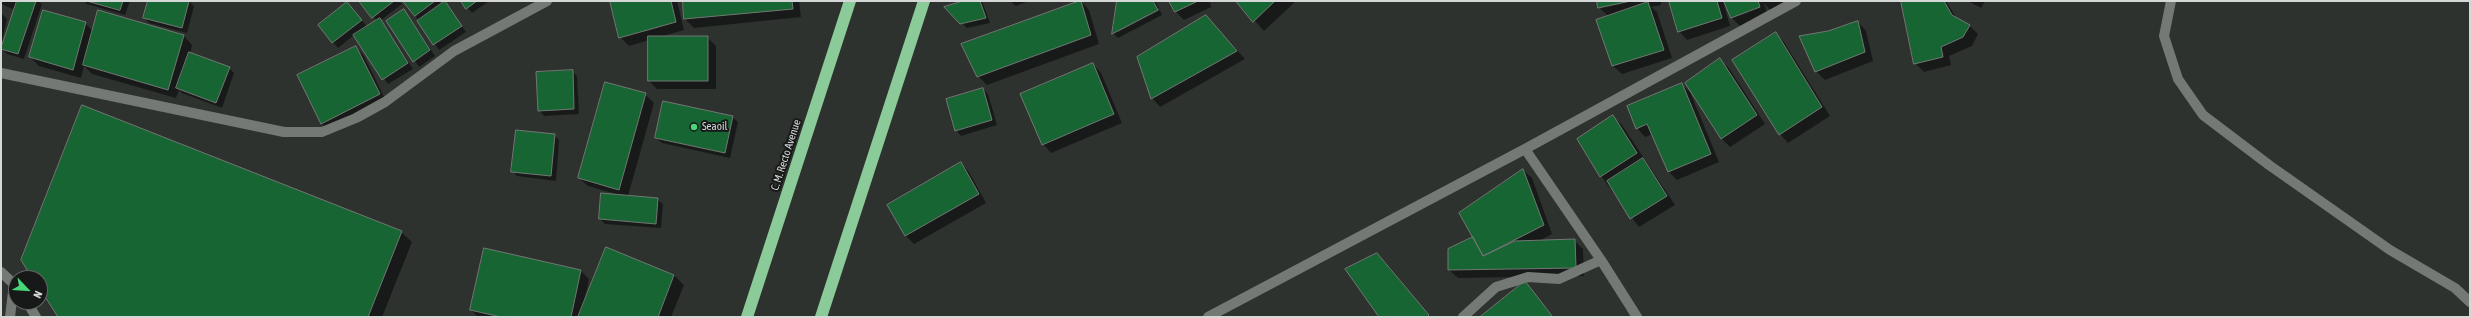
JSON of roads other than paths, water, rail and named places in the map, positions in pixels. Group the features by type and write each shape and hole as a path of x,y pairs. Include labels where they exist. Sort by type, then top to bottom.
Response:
{"highway":[{"name":"C. M. Recto Avenue","path":"747,317 850,1"},
{"path":"821,317 924,1"}],"street":[{"path":"1,73 284,132 322,132 356,118 385,102 454,51 546,1"},
{"path":"1208,317 1526,149 1796,1"},
{"path":"2171,1 2164,36 2178,79 2203,115 2269,165 2390,250 2455,288 2470,302"},
{"path":"1526,149 1601,260 1637,317"},
{"path":"1463,317 1496,287 1528,277 1559,279 1601,260"}],"place":[{"name":"Seaoil","path":"694,127"}]}
